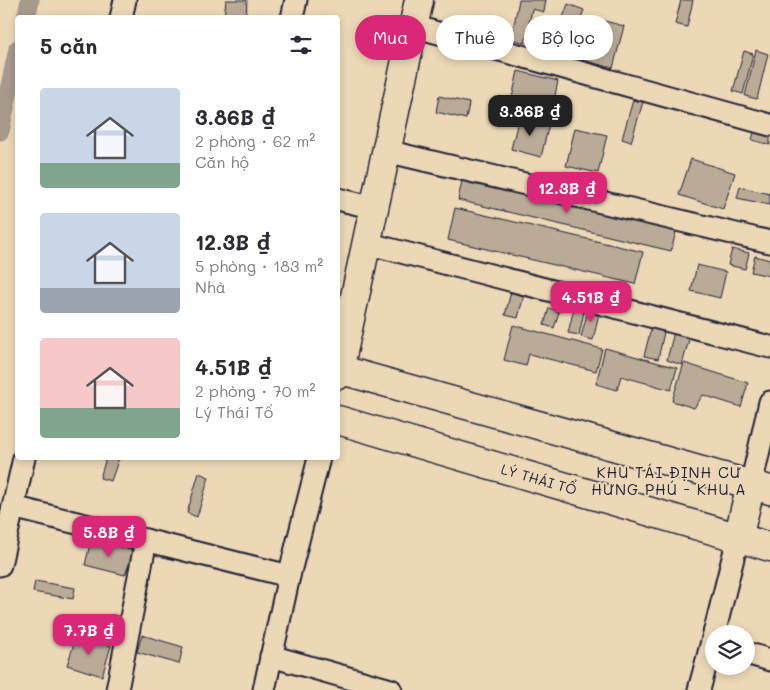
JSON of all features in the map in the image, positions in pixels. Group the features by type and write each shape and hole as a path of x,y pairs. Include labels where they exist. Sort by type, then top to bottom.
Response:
{"street":[{"path":"122,15 125,0"},
{"path":"293,15 296,0"},
{"path":"340,362 416,13 770,125"},
{"path":"386,151 770,242"},
{"path":"340,200 374,208"},
{"path":"366,242 770,347"},
{"path":"340,372 761,488"},
{"path":"716,625 738,538 761,488 770,402"},
{"name":"LÝ THÁI TỔ","path":"340,421 770,546"},
{"path":"1,558 24,460"},
{"path":"264,690 288,576 318,460"},
{"path":"13,507 288,576"},
{"path":"117,690 146,540"},
{"path":"271,656 391,690"},
{"path":"755,656 770,660"},
{"path":"700,690 705,670"}],"building":[{"path":"226,0 247,0 246,15 224,15"},
{"path":"519,0 546,0 544,12 532,9 531,15 524,15 524,43 514,40 514,24"},
{"path":"681,0 693,0 687,27 675,24"},
{"path":"568,4 584,10 582,15 564,15"},
{"path":"613,23 624,26 613,68 582,60 613,60"},
{"path":"756,50 768,54 757,99 745,96"},
{"path":"744,51 753,54 743,94 733,91"},
{"path":"518,71 558,81 550,120 509,111"},
{"path":"439,96 469,103 466,119 436,112"},
{"path":"633,100 643,102 631,142 622,139"},
{"path":"519,117 549,124 541,157 511,149"},
{"path":"756,124 770,128 770,145 752,140"},
{"path":"575,128 607,135 598,173 566,166"},
{"path":"691,159 735,173 723,209 679,195"},
{"path":"463,176 677,228 671,251 458,200"},
{"path":"740,187 770,194 770,205 737,198"},
{"path":"455,208 643,252 635,284 448,240"},
{"path":"732,249 749,253 745,269 728,265"},
{"path":"755,256 770,260 770,276 751,272"},
{"path":"697,265 726,272 720,298 691,291"},
{"path":"513,284 526,287 518,318 505,315"},
{"path":"575,304 585,307 579,335 568,333"},
{"path":"589,306 600,309 593,340 581,337"},
{"path":"549,308 559,312 554,328 544,325"},
{"path":"513,325 602,349 596,371 529,354 526,366 504,360"},
{"path":"652,325 665,328 658,359 644,356"},
{"path":"674,332 690,336 682,365 667,360"},
{"path":"605,348 677,368 671,390 621,376 617,390 596,384"},
{"path":"684,363 748,383 741,407 703,395 694,408 672,401"},
{"path":"105,460 118,460 111,481 100,478"},
{"path":"199,473 209,477 197,517 187,513"},
{"path":"91,540 134,551 125,575 85,565"},
{"path":"35,581 75,588 73,599 33,592"},
{"path":"77,635 111,646 102,676 67,665"},
{"path":"142,635 183,647 179,664 137,652"}],"waterway":[{"path":"27,15 30,0"},
{"path":"0,131 15,63"}],"district":[{"name":"KHU TÁI ĐỊNH CƯ HƯNG PHÚ - KHU A","path":"669,480"}]}
